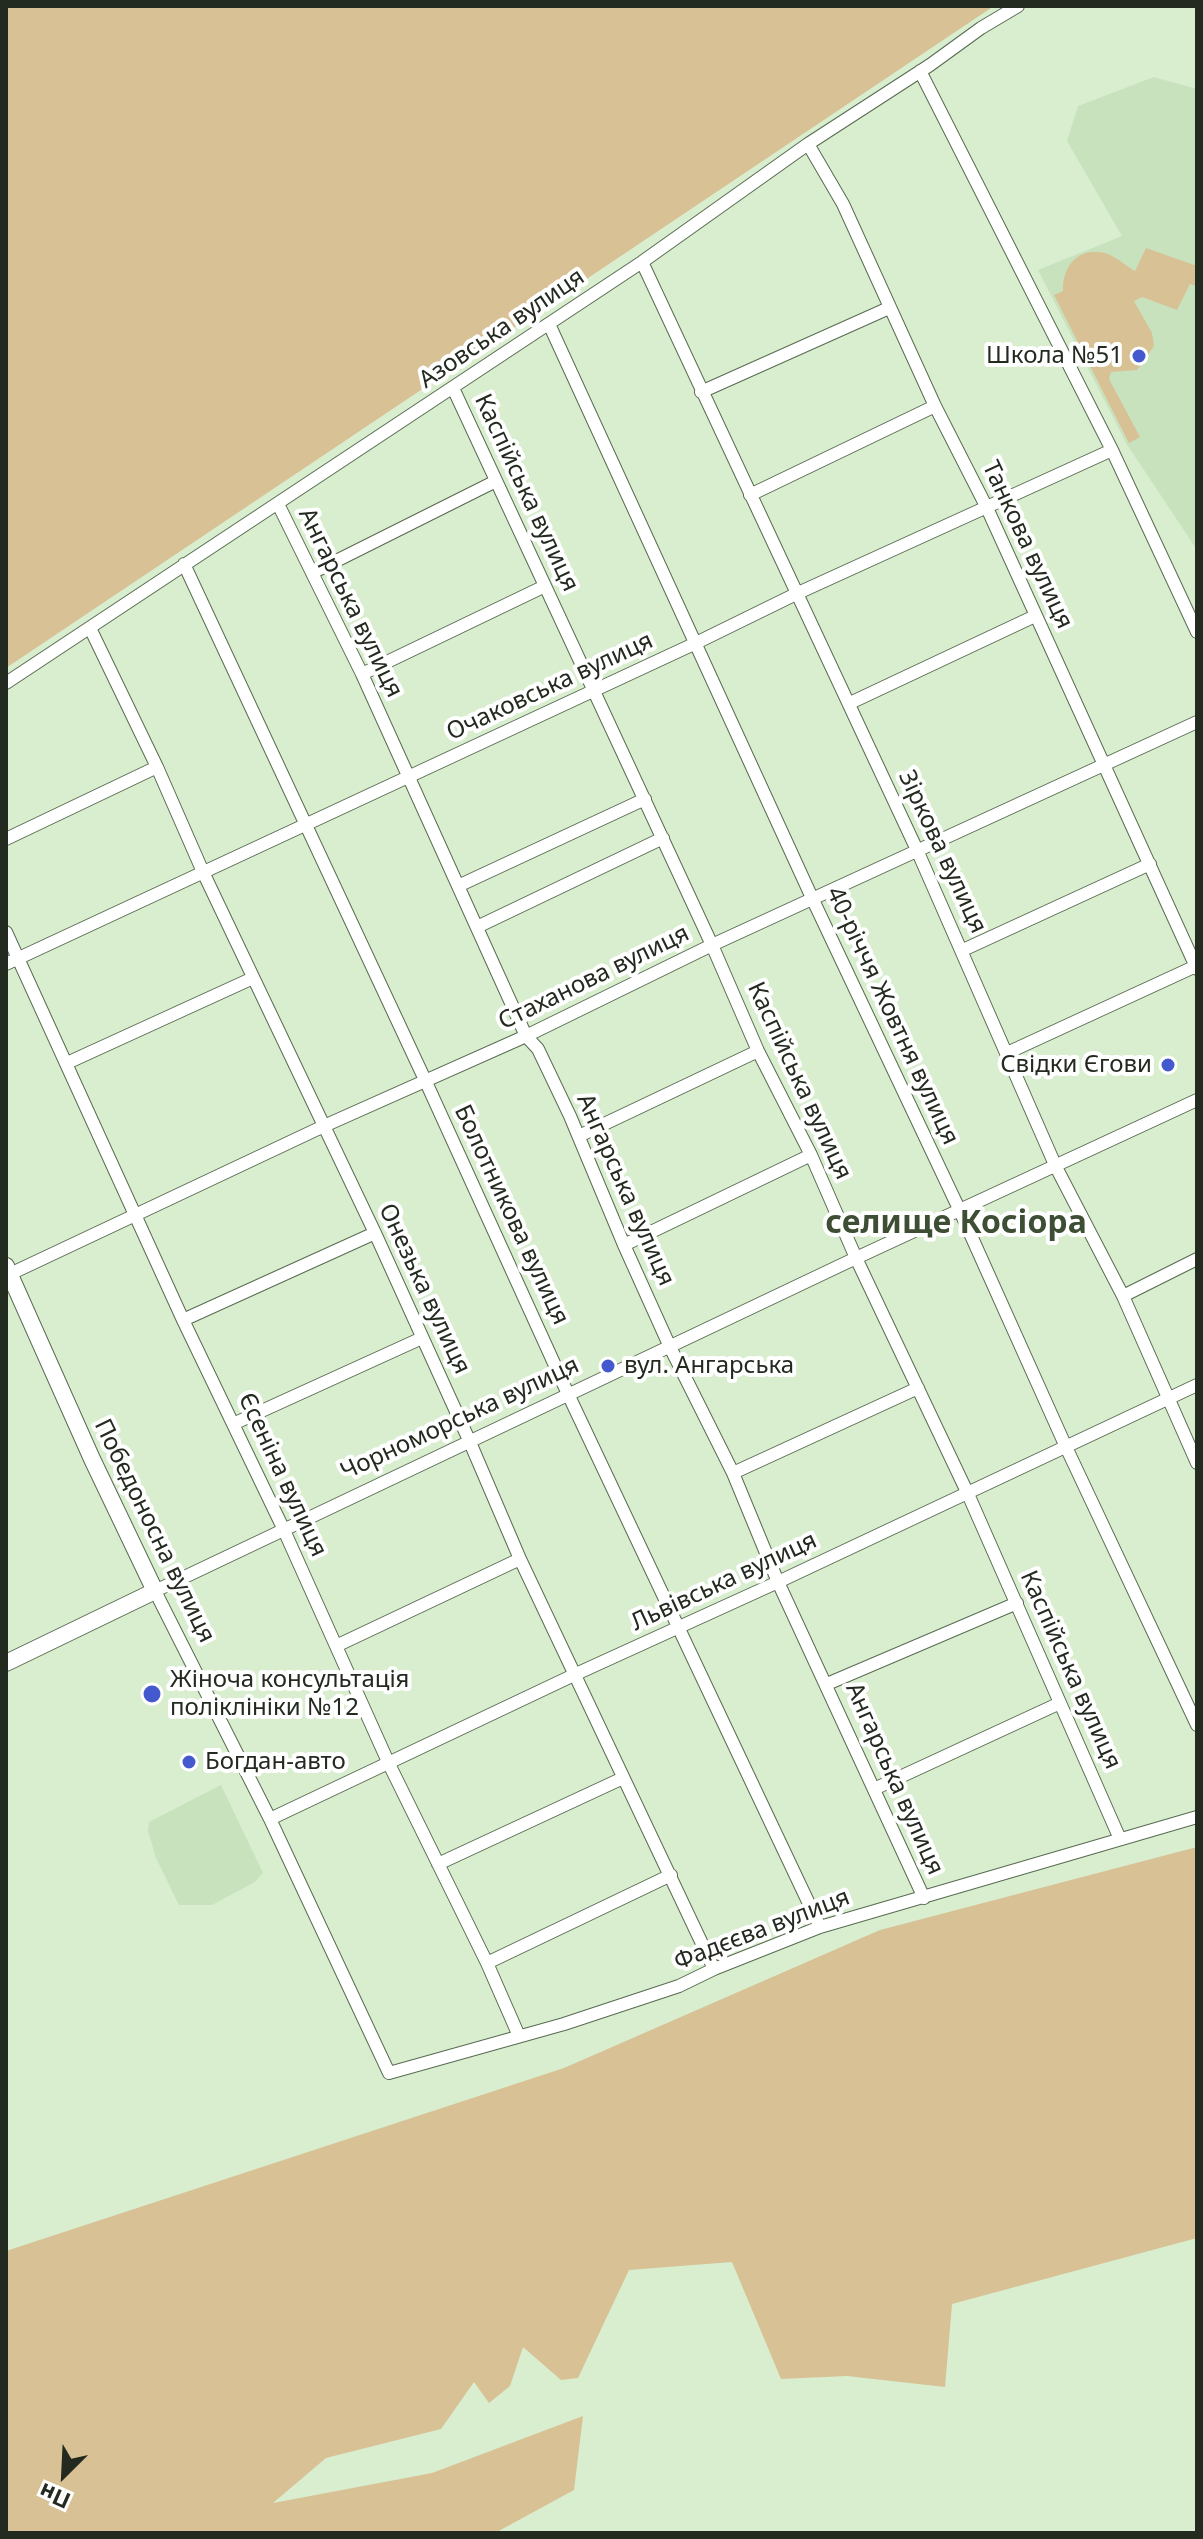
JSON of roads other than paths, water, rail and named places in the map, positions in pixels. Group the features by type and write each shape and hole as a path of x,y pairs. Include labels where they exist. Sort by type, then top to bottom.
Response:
{"street":[{"name":"Азовська вулиця","path":"6,683 642,262 808,144 1018,6"},
{"path":"920,71 1112,450 1197,632"},
{"name":"Танкова вулиця","path":"808,144 843,204 935,406 987,508 1196,967"},
{"name":"Зіркова вулиця","path":"642,262 963,950 1056,1167 1123,1296 1197,1463"},
{"path":"701,392 889,308"},
{"name":"40-річчя Жовтня вулиця","path":"549,324 1197,1725"},
{"name":"Каспійська вулиця","path":"453,388 663,838 758,1051 811,1155 856,1258 968,1494 1120,1839"},
{"path":"750,495 935,406"},
{"name":"Очаковська вулиця","path":"6,964 798,593 1112,450"},
{"path":"312,573 496,481"},
{"name":"Ангарська вулиця","path":"278,504 362,674 526,1036 538,1049 579,1136 670,1347 733,1473 778,1582 924,1898"},
{"name":"Болотникова вулиця","path":"184,564 568,1394 681,1627 820,1927"},
{"path":"362,674 545,586"},
{"path":"850,703 1035,616"},
{"name":"Онезька вулиця","path":"90,628 375,1233 520,1559 714,1969"},
{"name":"Стаханова вулиця","path":"8,1270 526,1036 712,945 1197,722"},
{"path":"6,839 157,767"},
{"path":"458,886 645,799"},
{"path":"477,927 663,838"},
{"path":"963,950 1150,864"},
{"name":"Єсеніна вулиця","path":"6,932 389,1764 487,1963 519,2036"},
{"path":"1007,1053 1196,967"},
{"path":"67,1063 253,978"},
{"path":"579,1136 758,1051"},
{"name":"Чорноморська вулиця","path":"6,1663 469,1440 1197,1100"},
{"path":"624,1245 811,1155"},
{"path":"183,1320 375,1233"},
{"path":"1123,1296 1197,1259"},
{"name":"Победоносна вулиця","path":"8,1270 92,1459 270,1819 389,2073"},
{"path":"233,1424 422,1338"},
{"name":"Львівська вулиця","path":"270,1819 1197,1385"},
{"path":"733,1473 918,1388"},
{"path":"336,1646 520,1559"},
{"path":"827,1684 1017,1603"},
{"path":"874,1789 1060,1703"},
{"path":"438,1864 623,1778"},
{"name":"Фадєєва вулиця","path":"389,2073 679,1986 820,1927 1197,1817"},
{"path":"487,1963 671,1875"}],"place":[{"name":"Школа №51","path":"1139,356"},
{"name":"Свідки Єгови","path":"1168,1065"},
{"name":"вул. Ангарська","path":"608,1366"},
{"name":"Жіноча консультація поліклініки №12","path":"152,1694"},
{"name":"Богдан-авто","path":"189,1762"}],"district":[{"name":"селище Косіора","path":"956,1224"}]}
